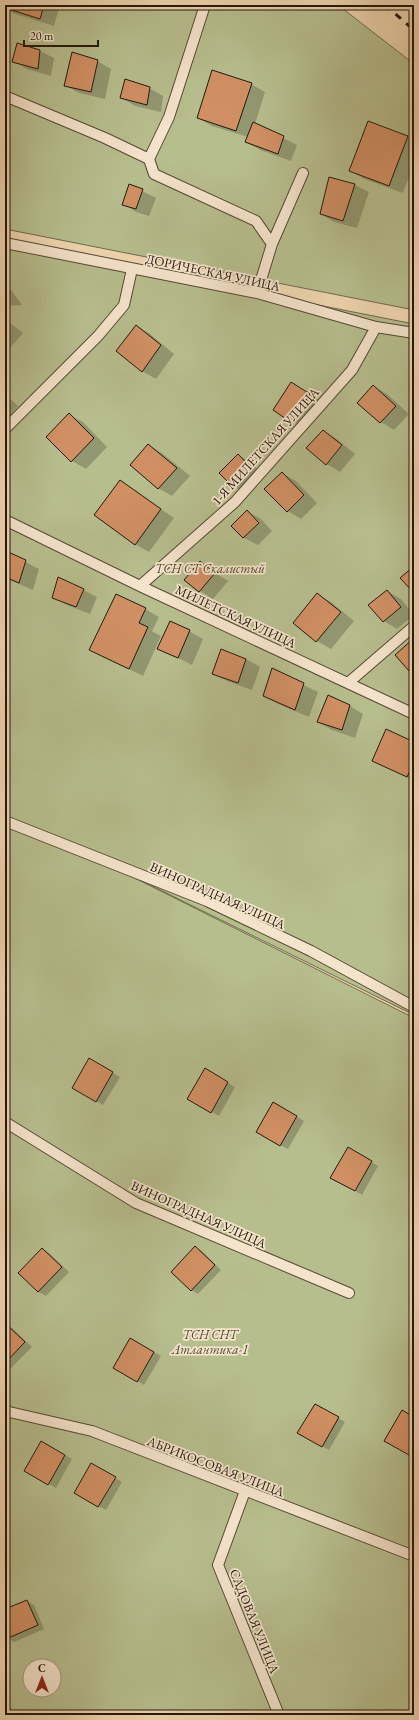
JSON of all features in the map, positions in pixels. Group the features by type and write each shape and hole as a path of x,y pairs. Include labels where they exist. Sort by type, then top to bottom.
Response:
{"lane":[{"path":"205,5 169,117 149,159 154,174 256,221 272,244"},
{"path":"5,96 105,138 149,159"},
{"path":"257,293 272,244 303,173"},
{"name":"ДОРИЧЕСКАЯ УЛИЦА","path":"5,242 132,269 257,293 376,328 414,334"},
{"path":"5,429 98,336 124,305 132,269"},
{"name":"1-Я МИЛЕТСКАЯ УЛИЦА","path":"140,586 235,502 352,370 376,328"},
{"name":"МИЛЕТСКАЯ УЛИЦА","path":"5,520 140,586 414,714"},
{"path":"348,683 414,626"},
{"name":"ВИНОГРАДНАЯ УЛИЦА","path":"5,821 207,901 311,951 414,1007"},
{"name":"ВИНОГРАДНАЯ УЛИЦА","path":"5,1122 136,1203 349,1293"},
{"name":"АБРИКОСОВАЯ УЛИЦА","path":"5,1411 92,1431 414,1556"},
{"name":"САДОВАЯ УЛИЦА","path":"245,1491 218,1565 279,1715"},
{"path":"5,1711 6,1715"}],"green space":[{"path":"5,5 338,5 414,64 414,310 5,229"},
{"path":"5,243 414,324 414,1015 81,851 414,1018 414,1715 5,1715"}],"building":[{"path":"5,5 44,5 40,19 5,8"},
{"path":"17,43 40,50 38,69 12,62"},
{"path":"72,52 98,60 91,92 64,86"},
{"path":"212,70 252,83 236,131 197,118"},
{"path":"125,79 150,87 147,105 120,98"},
{"path":"368,121 408,136 389,186 349,171"},
{"path":"253,122 284,136 278,154 245,142"},
{"path":"329,177 355,184 343,221 320,214"},
{"path":"129,184 143,189 136,209 122,205"},
{"path":"136,325 161,345 142,372 116,351"},
{"path":"291,382 310,394 292,423 273,410"},
{"path":"373,385 396,406 380,423 357,403"},
{"path":"69,413 94,438 71,462 46,437"},
{"path":"323,430 342,445 326,465 306,448"},
{"path":"148,444 177,468 158,489 130,465"},
{"path":"238,454 251,468 233,487 219,473"},
{"path":"282,472 304,495 287,512 264,489"},
{"path":"120,480 161,509 135,545 94,515"},
{"path":"247,510 259,523 243,538 231,526"},
{"path":"6,551 26,560 19,583 5,577"},
{"path":"200,561 215,573 199,592 184,580"},
{"path":"414,566 414,593 400,578"},
{"path":"58,577 84,589 76,607 52,598"},
{"path":"387,590 401,607 383,622 368,605"},
{"path":"317,593 341,612 316,642 293,623"},
{"path":"116,594 146,608 139,623 148,627 129,669 89,650"},
{"path":"170,621 190,630 178,658 157,649"},
{"path":"414,638 414,667 409,671 395,655"},
{"path":"221,649 246,659 238,683 212,674"},
{"path":"272,668 304,683 295,710 263,696"},
{"path":"328,695 350,705 342,730 317,722"},
{"path":"386,729 414,742 414,762 407,777 372,761"},
{"path":"89,1058 113,1072 96,1102 72,1088"},
{"path":"205,1068 228,1082 211,1113 187,1099"},
{"path":"273,1102 297,1116 280,1146 256,1132"},
{"path":"348,1147 372,1161 355,1191 330,1178"},
{"path":"195,1246 215,1265 191,1291 171,1272"},
{"path":"42,1248 62,1267 38,1292 18,1273"},
{"path":"5,1323 25,1342 5,1363"},
{"path":"130,1338 154,1352 137,1382 113,1368"},
{"path":"315,1404 339,1417 322,1447 297,1433"},
{"path":"402,1410 414,1417 414,1445 409,1455 384,1441"},
{"path":"41,1441 65,1455 48,1485 24,1471"},
{"path":"91,1463 116,1477 98,1507 74,1493"},
{"path":"27,1600 38,1625 6,1639 5,1609"}],"railway":[{"path":"385,5 414,30"}],"park label":[{"name":"ТСН СТ Скалистый","path":"210,568"},
{"name":"ТСН СНТ Атлантика-1","path":"210,1342"}]}
